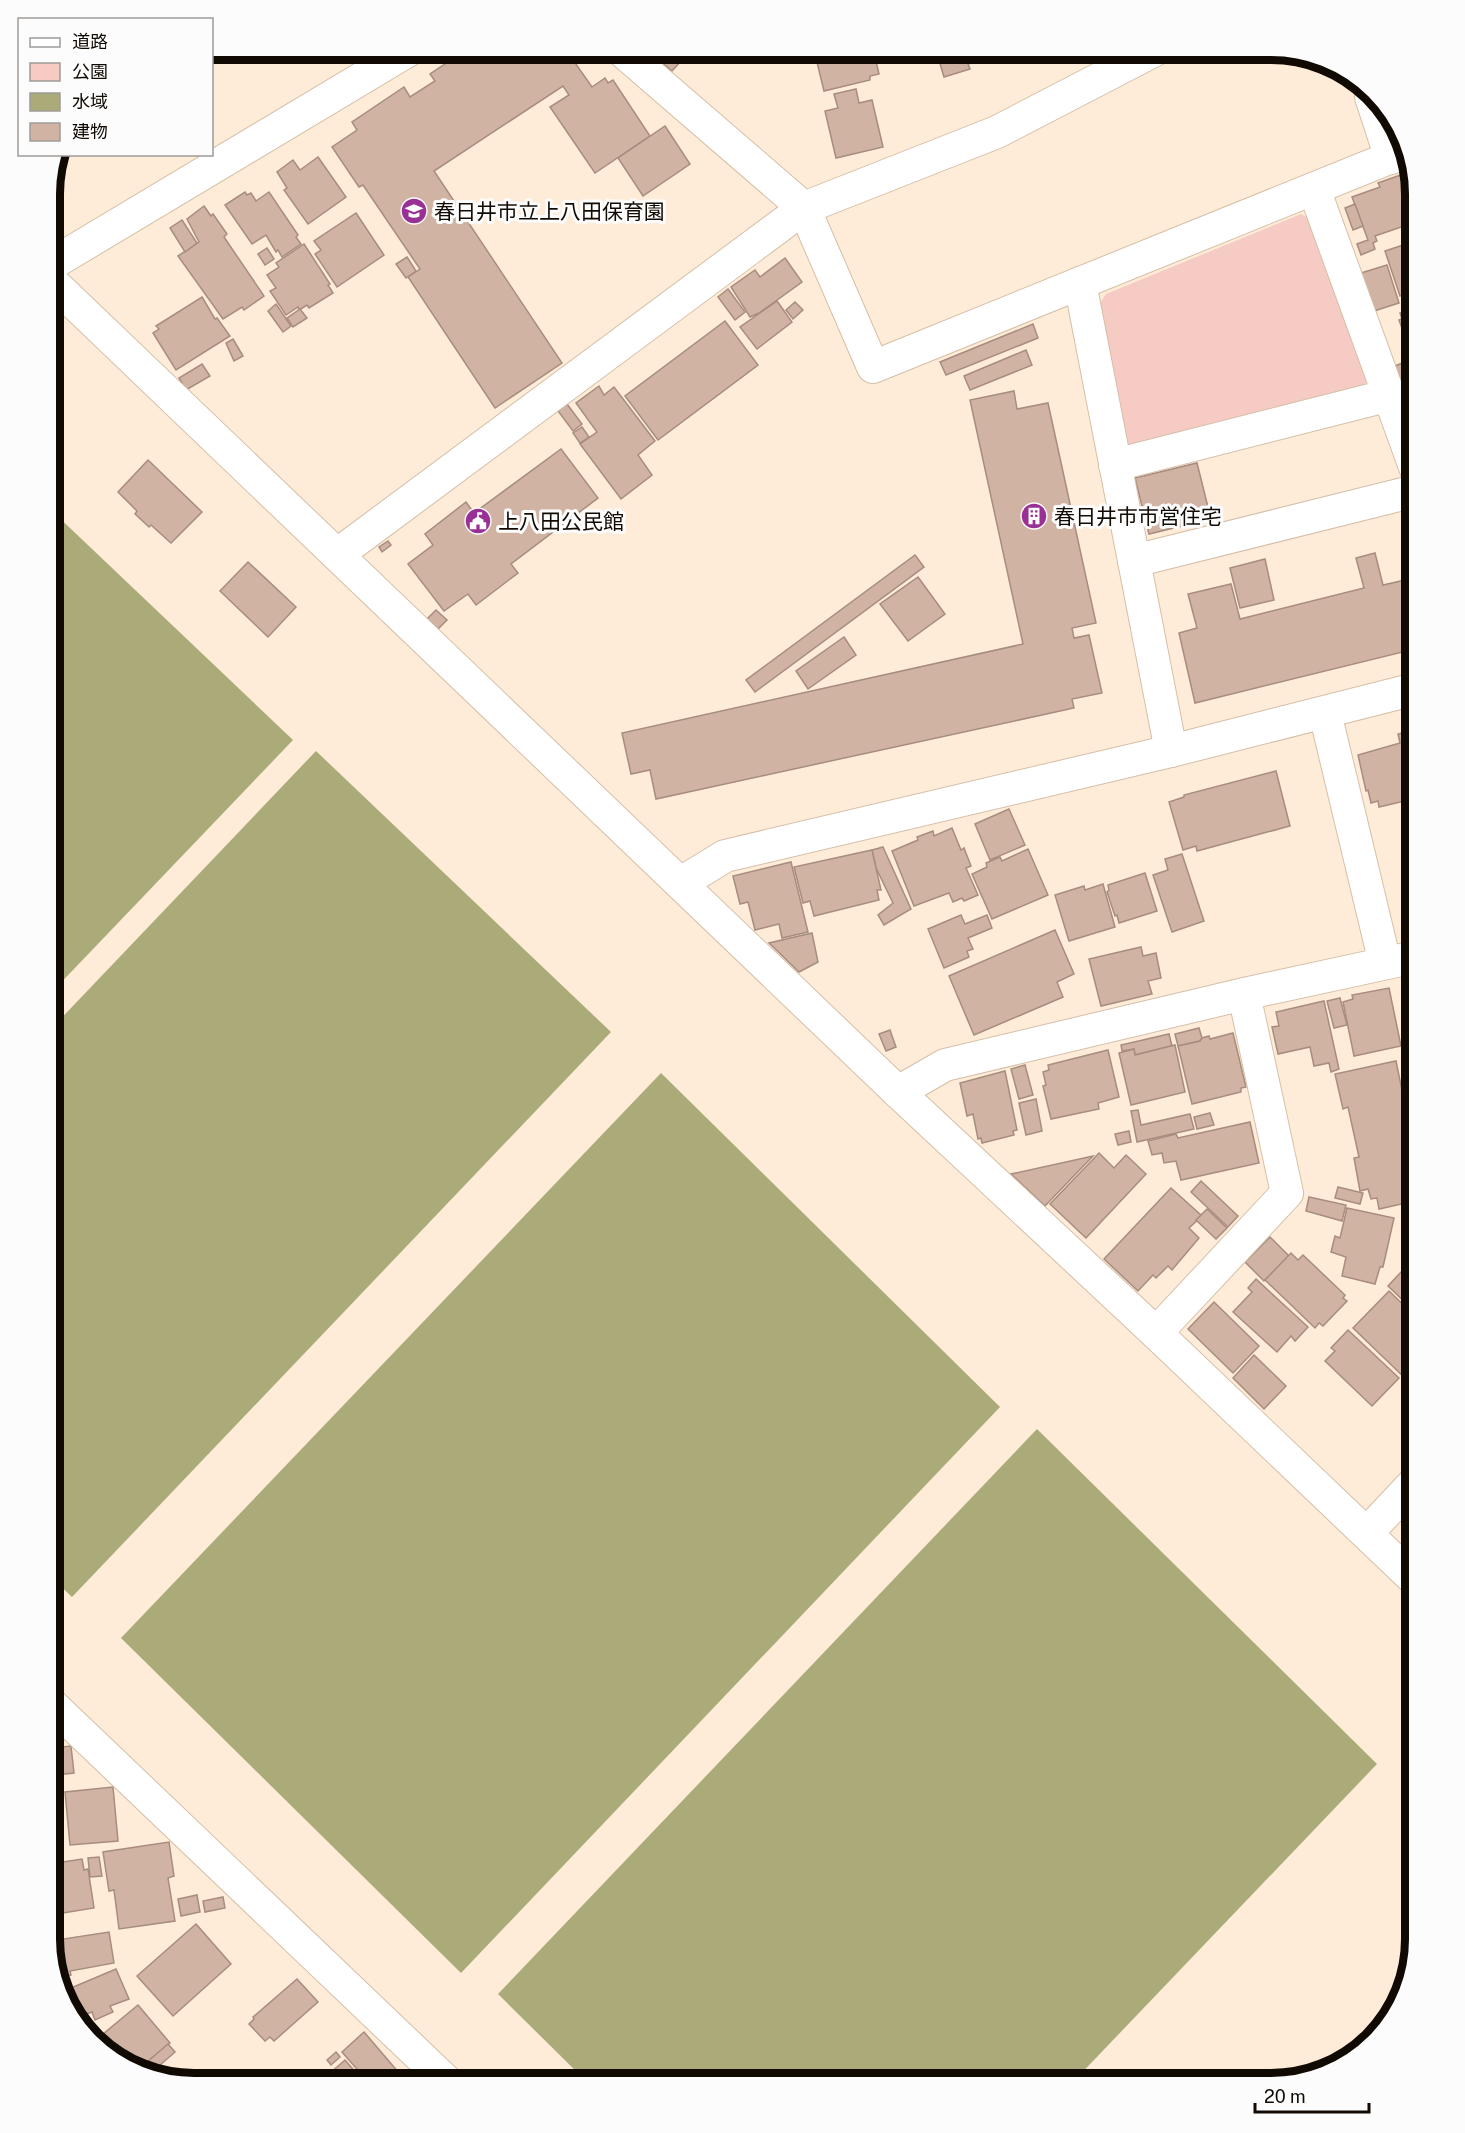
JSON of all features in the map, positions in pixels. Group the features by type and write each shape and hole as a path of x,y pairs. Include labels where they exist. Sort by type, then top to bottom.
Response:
{"street":[{"path":"60,259 373,60"},
{"path":"633,60 804,208 873,367 1398,155 1381,119"},
{"path":"338,554 804,208 997,132 1136,60"},
{"path":"1314,189 1405,437"},
{"path":"1080,283 1171,751"},
{"path":"60,290 898,1092 1405,1569"},
{"path":"1115,465 1389,395"},
{"path":"1134,561 1405,494"},
{"path":"681,883 725,856 1171,751 1405,692"},
{"path":"1325,713 1385,963"},
{"path":"898,1092 945,1065 1244,994 1405,959"},
{"path":"1156,1333 1287,1193 1244,994"},
{"path":"1367,1533 1405,1493"},
{"path":"60,1713 438,2073"}],"green space":[{"path":"1301,214 1316,223 1367,381 1359,394 1130,445 1121,436 1097,308 1106,294"}],"water":[{"path":"60,519 293,740 60,984"},
{"path":"316,751 611,1032 72,1597 60,1586 60,1020"},
{"path":"661,1073 1000,1407 461,1973 121,1638"},
{"path":"1037,1429 1377,1764 1082,2073 578,2073 498,1994"}],"building":[{"path":"451,60 573,60 592,87 605,78 608,83 613,80 650,136 595,173 550,107 569,95 563,86 434,171 562,363 495,408 408,277 420,269 363,185 359,187 332,147 357,130 352,122 404,87 410,97 435,81 430,74"},
{"path":"659,60 682,60 672,71"},
{"path":"816,60 879,60 876,61 879,74 870,76 870,80 824,91"},
{"path":"939,60 981,60 968,64 970,69 944,77"},
{"path":"856,89 859,103 872,100 883,147 836,158 825,111 838,108 834,94"},
{"path":"665,126 690,164 643,196 618,158"},
{"path":"318,157 346,197 308,224 284,190 287,188 277,172 293,160 300,170"},
{"path":"1403,174 1405,229 1404,226 1375,236 1377,241 1373,243 1375,249 1361,255 1357,244 1368,240 1352,197 1380,187 1378,183"},
{"path":"245,192 247,195 251,193 256,201 269,192 298,235 296,237 301,244 282,257 278,250 276,252 266,235 252,244 225,205"},
{"path":"1355,204 1363,226 1353,230 1345,208"},
{"path":"204,206 211,216 213,214 227,234 224,237 264,296 244,310 242,307 223,319 178,256 199,242 187,219"},
{"path":"356,213 384,255 337,287 315,254 321,250 314,241"},
{"path":"182,220 197,243 185,252 170,228"},
{"path":"304,244 330,284 328,285 333,293 309,308 307,305 299,310 298,307 286,315 270,291 276,288 267,275 279,267 276,263"},
{"path":"1405,244 1405,294 1400,296 1385,251"},
{"path":"267,248 274,259 265,265 258,254"},
{"path":"407,257 416,271 406,278 396,264"},
{"path":"785,258 802,282 750,317 731,287 755,270 760,277"},
{"path":"1387,265 1399,303 1374,311 1361,273"},
{"path":"728,289 745,312 735,320 718,297"},
{"path":"202,297 215,319 217,318 230,336 176,370 153,333 159,329 156,326"},
{"path":"777,301 792,322 757,349 740,327"},
{"path":"795,302 803,310 793,319 786,310"},
{"path":"276,304 291,326 283,332 268,311"},
{"path":"300,309 307,318 293,327 287,318"},
{"path":"1405,311 1405,337 1399,320 1402,319 1400,313"},
{"path":"725,321 758,365 658,440 625,396"},
{"path":"1033,324 1038,338 946,375 940,362"},
{"path":"233,339 243,356 234,361 226,343"},
{"path":"1026,350 1032,365 970,390 964,376"},
{"path":"1405,362 1405,380 1401,381 1395,366"},
{"path":"202,364 210,376 186,390 179,378"},
{"path":"1405,385 1405,402 1396,389"},
{"path":"599,386 604,395 614,387 655,441 638,455 652,475 621,499 580,444 597,432 576,403"},
{"name":"春日井市市営住宅","path":"1014,391 1017,409 1048,403 1096,623 1072,628 1074,638 1089,635 1102,693 1072,699 1074,708 656,799 650,770 631,774 622,733 1023,644 970,400"},
{"path":"567,404 582,424 573,431 558,411"},
{"path":"582,427 589,437 580,443 573,433"},
{"path":"561,449 598,498 511,564 518,573 476,605 468,594 444,611 408,564 433,545 425,534 466,502 474,513"},
{"path":"148,460 202,512 171,543 135,514 137,511 118,492"},
{"path":"1197,463 1211,519 1149,534 1135,478"},
{"path":"388,541 391,545 382,552 379,547"},
{"path":"1375,553 1383,585 1405,580 1405,651 1195,703 1179,633 1197,628 1188,594 1231,584 1240,619 1364,588 1356,558"},
{"path":"915,555 924,567 755,692 746,680"},
{"path":"1265,559 1274,600 1240,608 1230,568"},
{"path":"248,562 296,607 268,637 220,591"},
{"path":"918,577 945,614 908,641 880,604"},
{"path":"436,610 447,620 438,629 427,619"},
{"path":"844,637 856,655 808,689 796,671"},
{"path":"1405,732 1405,801 1379,807 1378,801 1371,803 1368,790 1366,791 1358,755 1400,743 1398,734"},
{"path":"1276,771 1290,826 1197,851 1196,846 1183,850 1169,802 1184,797 1184,795"},
{"path":"1009,809 1025,845 990,860 975,824"},
{"path":"952,828 971,866 966,868 978,895 964,901 962,898 953,902 949,893 914,906 892,851 918,840 917,837 933,831 934,836"},
{"path":"883,847 911,909 884,925 878,915 893,903 876,868 872,850"},
{"path":"1028,849 1048,895 992,919 972,874 987,867 986,863 1000,857 1002,861"},
{"path":"872,850 881,890 877,890 879,900 814,916 810,901 803,903 794,867"},
{"path":"1182,854 1204,921 1172,932 1153,875 1168,870 1165,859"},
{"path":"791,862 808,932 782,938 779,924 755,930 748,902 740,904 733,876"},
{"path":"1145,873 1157,911 1119,923 1107,892 1108,885"},
{"path":"1103,884 1115,927 1069,941 1055,895 1084,886 1085,890"},
{"path":"961,915 965,924 987,915 992,928 968,938 973,949 967,951 969,957 944,968 928,929"},
{"path":"1055,930 1074,974 1057,982 1063,997 974,1035 949,976"},
{"path":"812,933 818,962 799,972 769,943"},
{"path":"1141,947 1143,956 1156,953 1161,978 1148,981 1152,994 1101,1006 1089,959"},
{"path":"1389,988 1401,1046 1354,1056 1343,1002 1353,999 1352,995"},
{"path":"1340,998 1347,1025 1334,1028 1327,1001"},
{"path":"1324,1001 1339,1069 1331,1072 1329,1063 1314,1066 1310,1047 1278,1054 1272,1027 1279,1026 1276,1012"},
{"path":"1199,1028 1202,1038 1200,1041 1178,1046 1175,1034"},
{"path":"890,1030 896,1047 886,1051 879,1034"},
{"path":"1233,1033 1246,1087 1241,1088 1241,1092 1192,1104 1178,1046 1200,1041 1209,1036 1210,1039"},
{"path":"1169,1034 1172,1046 1135,1055 1134,1049 1122,1051 1121,1045"},
{"path":"1175,1045 1185,1092 1131,1105 1119,1053 1134,1049 1135,1055"},
{"path":"1108,1050 1119,1097 1098,1103 1099,1109 1051,1119 1043,1086 1046,1085 1043,1072 1049,1070 1048,1065"},
{"path":"1396,1061 1405,1105 1405,1203 1379,1209 1377,1198 1371,1199 1368,1189 1360,1191 1354,1158 1359,1157 1348,1107 1343,1109 1335,1074"},
{"path":"1025,1065 1033,1095 1019,1099 1011,1069"},
{"path":"1005,1071 1017,1130 1013,1131 1014,1135 982,1143 981,1138 978,1139 973,1114 967,1116 960,1083"},
{"path":"1036,1099 1042,1131 1026,1135 1019,1103"},
{"path":"1138,1110 1141,1125 1190,1114 1194,1129 1137,1142 1131,1111"},
{"path":"1210,1113 1214,1125 1197,1129 1194,1117"},
{"path":"1250,1122 1259,1163 1181,1180 1176,1161 1164,1163 1162,1153 1152,1155 1148,1141 1176,1134 1178,1138"},
{"path":"1129,1131 1131,1142 1118,1145 1115,1134"},
{"path":"1099,1153 1114,1168 1126,1155 1146,1174 1086,1238 1050,1204"},
{"path":"1093,1156 1045,1206 1011,1174"},
{"path":"1201,1181 1238,1216 1228,1227 1191,1192"},
{"path":"1338,1187 1363,1193 1360,1204 1335,1198"},
{"path":"1171,1188 1202,1216 1189,1228 1199,1238 1172,1270 1168,1266 1156,1278 1153,1275 1138,1291 1104,1259"},
{"path":"1309,1197 1346,1205 1342,1221 1306,1211"},
{"path":"1347,1208 1394,1218 1383,1267 1380,1267 1375,1284 1342,1276 1346,1257 1331,1252 1335,1236 1340,1238"},
{"path":"1207,1209 1227,1228 1216,1239 1196,1220"},
{"path":"1270,1237 1289,1256 1264,1281 1245,1262"},
{"path":"1291,1253 1298,1260 1303,1255 1345,1295 1343,1298 1347,1301 1323,1326 1319,1323 1315,1328 1265,1280"},
{"path":"1402,1271 1405,1274 1405,1302 1388,1286"},
{"path":"1256,1279 1308,1327 1295,1341 1291,1336 1277,1352 1233,1312 1252,1292 1248,1288"},
{"path":"1389,1291 1405,1306 1405,1378 1353,1328"},
{"path":"1214,1302 1259,1346 1233,1373 1188,1329"},
{"path":"1348,1330 1399,1378 1372,1406 1325,1361 1335,1351 1331,1348"},
{"path":"1254,1355 1286,1386 1264,1409 1233,1378"},
{"path":"60,1742 62,1742 62,1747 71,1746 74,1773 60,1775"},
{"path":"113,1787 118,1841 70,1845 65,1792"},
{"path":"169,1842 174,1876 168,1878 175,1921 119,1929 114,1890 109,1891 103,1852"},
{"path":"99,1857 102,1876 90,1877 88,1858"},
{"path":"82,1859 84,1870 88,1869 94,1908 60,1913 60,1862"},
{"path":"197,1895 200,1912 181,1916 178,1899"},
{"path":"223,1897 225,1908 205,1912 203,1901"},
{"path":"196,1924 231,1964 173,2016 137,1976"},
{"path":"109,1932 114,1963 70,1971 71,1975 66,1975 60,1939"},
{"path":"116,1969 129,1999 110,2006 113,2012 95,2020 92,2012 84,2015 70,1989"},
{"path":"297,1979 318,2002 274,2041 270,2037 265,2041 249,2024 254,2019 253,2017"},
{"path":"138,2005 170,2043 145,2064 127,2055 101,2036"},
{"path":"364,2032 399,2073 360,2073 342,2052"},
{"path":"168,2044 175,2052 157,2067 145,2064"},
{"path":"336,2052 340,2057 331,2065 327,2060"},
{"path":"345,2060 356,2073 330,2073"}],"place":[{"name":"春日井市立上八田保育園","path":"414,211"},
{"name":"春日井市市営住宅","path":"1034,516"},
{"name":"上八田公民館","path":"478,521"}]}
